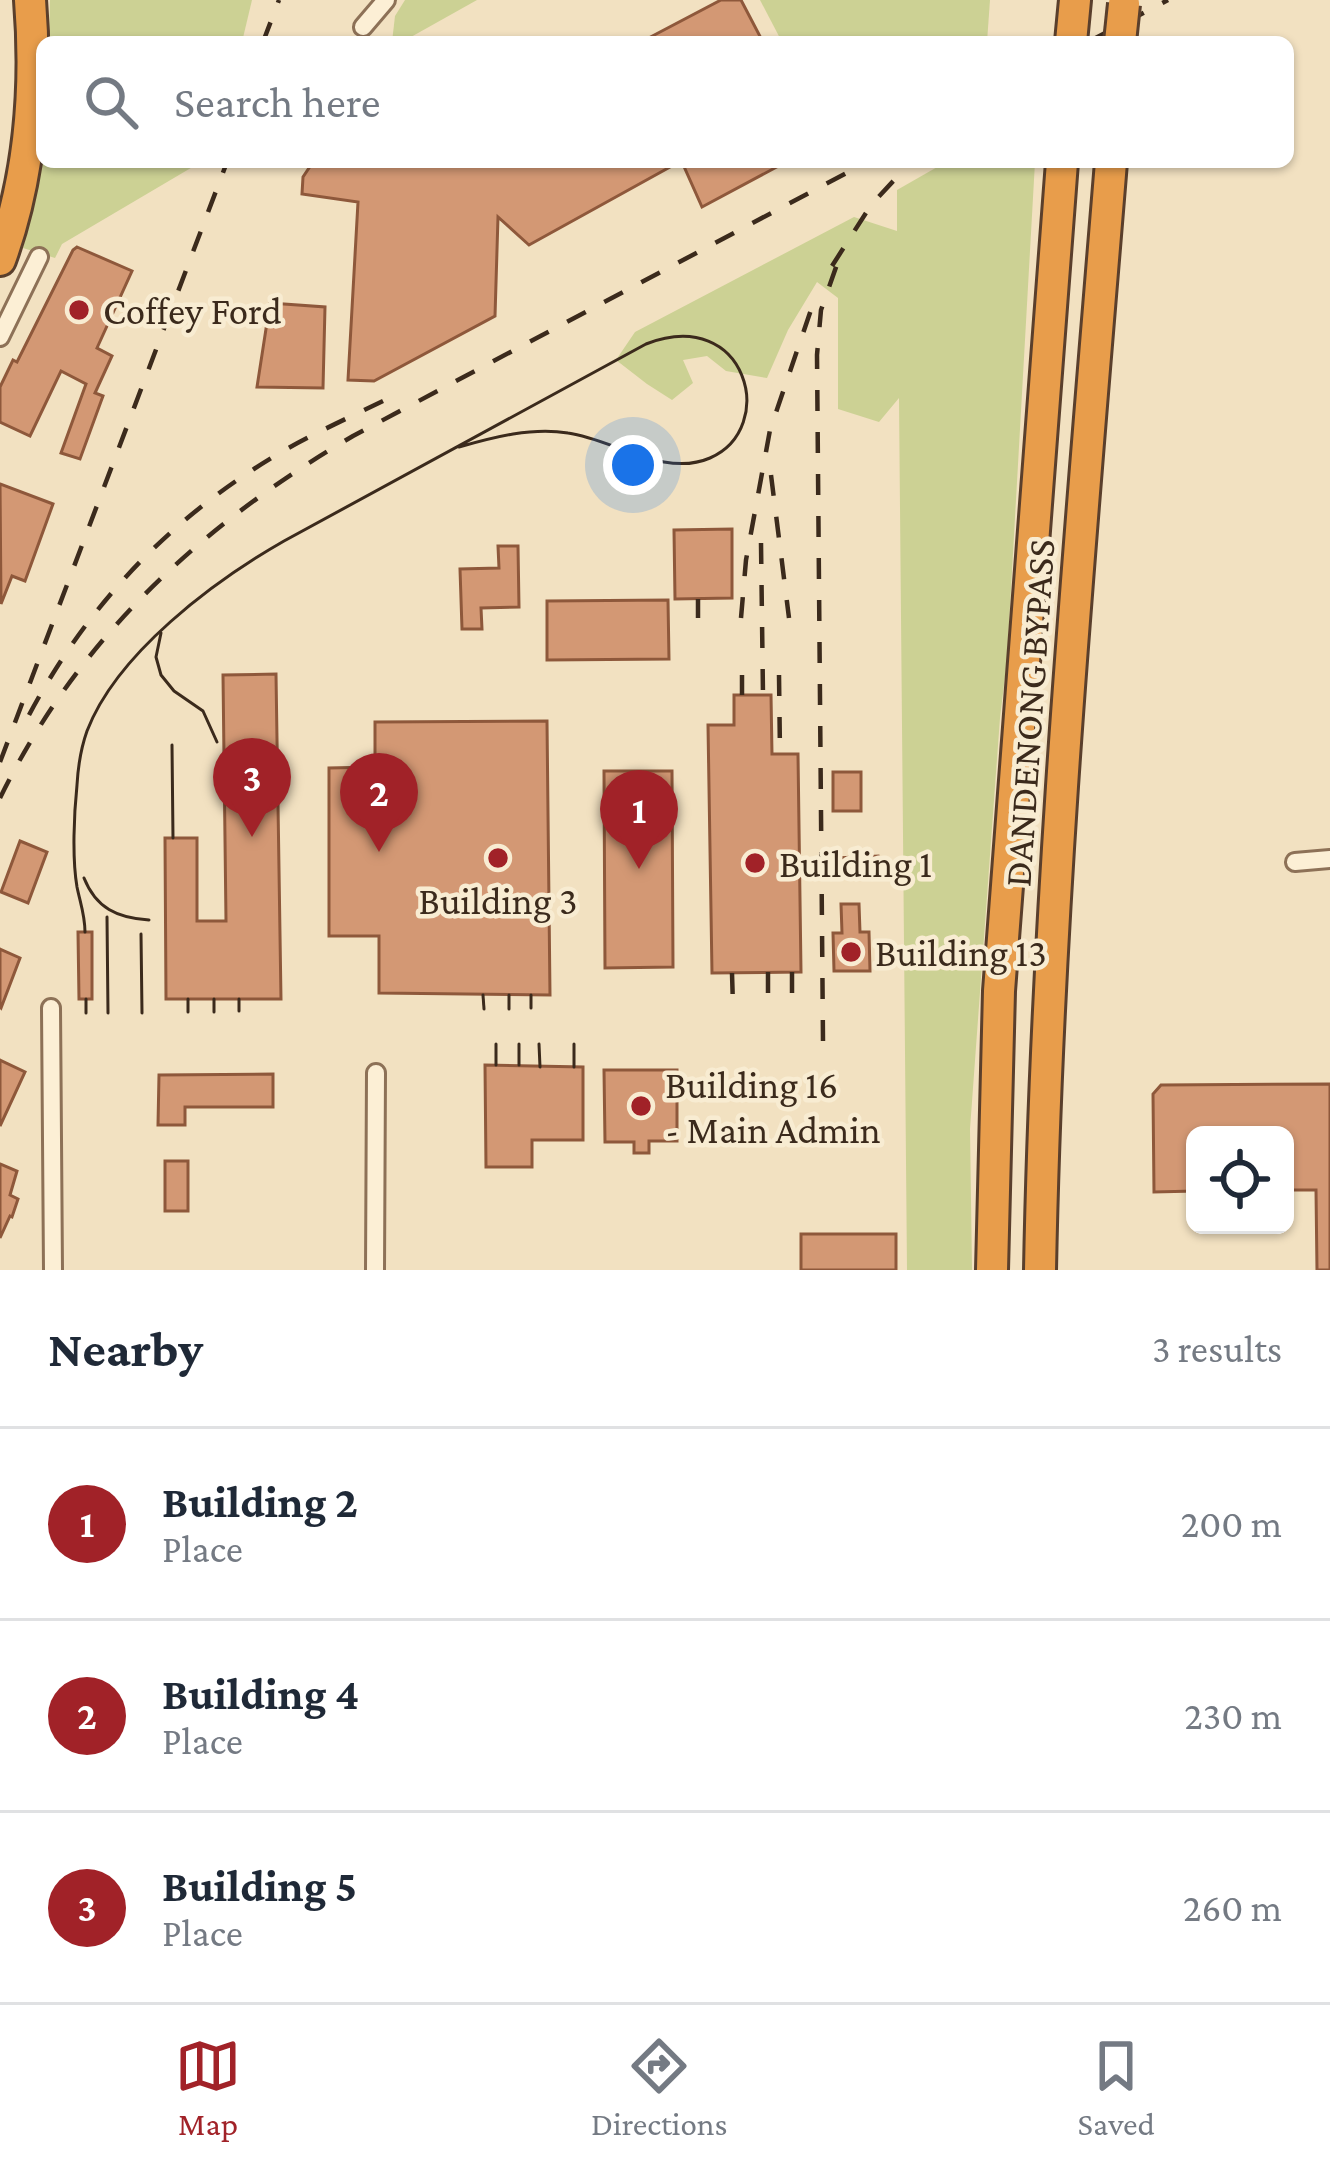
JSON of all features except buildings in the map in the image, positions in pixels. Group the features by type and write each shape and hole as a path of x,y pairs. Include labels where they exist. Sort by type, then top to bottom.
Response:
{"highway":[{"path":"0,260 18,198 29,125 33,78 29,0"},
{"path":"1121,36 1124,2"},
{"name":"DANDENONG BYPASS","path":"992,1270 1000,991 1061,168"},
{"name":"DANDENONG BYPASS","path":"1040,1270 1061,781 1111,168"}],"street":[{"path":"363,27 386,0"},
{"path":"0,337 39,257"},
{"path":"1295,862 1330,859"},
{"path":"51,1008 53,1270"},
{"path":"375,1270 376,1073"}],"green space":[{"path":"50,0 252,0 243,36 49,36"},
{"path":"405,0 477,0 413,36 393,36 395,16"},
{"path":"760,0 990,0 987,36 779,36"},
{"path":"42,168 191,168 62,244 55,258 23,248"},
{"path":"936,168 1035,168 1007,660 970,1129 972,1270 907,1270 899,398 879,422 838,409 838,298 817,282 767,378 726,371 707,356 683,360 693,383 672,400 616,360 635,332 854,217 897,231 897,190"}],"tram line":[{"path":"85,932 74,836 78,771 87,731 121,674 199,598 284,541 646,344 681,336 708,341 729,355 742,375 747,398 743,422 731,443 693,463 657,460 554,431 513,434 459,447"},
{"path":"161,633 156,657 161,675 174,691 203,711 217,742"},
{"path":"172,745 173,838"},
{"path":"84,878 109,910 149,920"},
{"path":"107,917 108,1013"},
{"path":"141,934 142,1013"},
{"path":"483,995 484,1009"},
{"path":"509,995 509,1009"},
{"path":"531,995 531,1008"},
{"path":"86,999 86,1013"},
{"path":"188,999 188,1012"},
{"path":"214,999 214,1012"},
{"path":"239,999 239,1011"},
{"path":"496,1044 496,1065"},
{"path":"519,1044 519,1065"},
{"path":"539,1044 540,1067"},
{"path":"574,1044 574,1067"}],"railway":[{"path":"265,36 279,0"},
{"path":"1099,36 1168,0"},
{"path":"0,762 225,168"},
{"path":"0,798 31,740 106,637 195,547 245,508 353,436 856,168"},
{"path":"832,266 871,205 905,168"},
{"path":"823,1041 817,355 821,310 841,253"},
{"path":"741,618 746,560 770,430 813,304"},
{"path":"29,715 107,598 171,532 285,450 385,400"},
{"path":"771,475 789,618"},
{"path":"761,543 763,695"},
{"path":"698,599 698,618"},
{"path":"742,675 742,695"},
{"path":"779,675 780,754"},
{"path":"768,972 768,1006"},
{"path":"792,972 792,1005"},
{"path":"732,973 733,1006"}],"place":[{"name":"Coffey Ford","path":"79,310"},
{"name":"Building 5","path":"252,837"},
{"name":"Building 4","path":"379,852"},
{"name":"Building 3","path":"498,858"},
{"name":"Building 1","path":"755,863"},
{"name":"Building 2","path":"639,869"},
{"name":"Building 13","path":"851,952"},
{"name":"Building 16 - Main Admin","path":"641,1106"}]}
